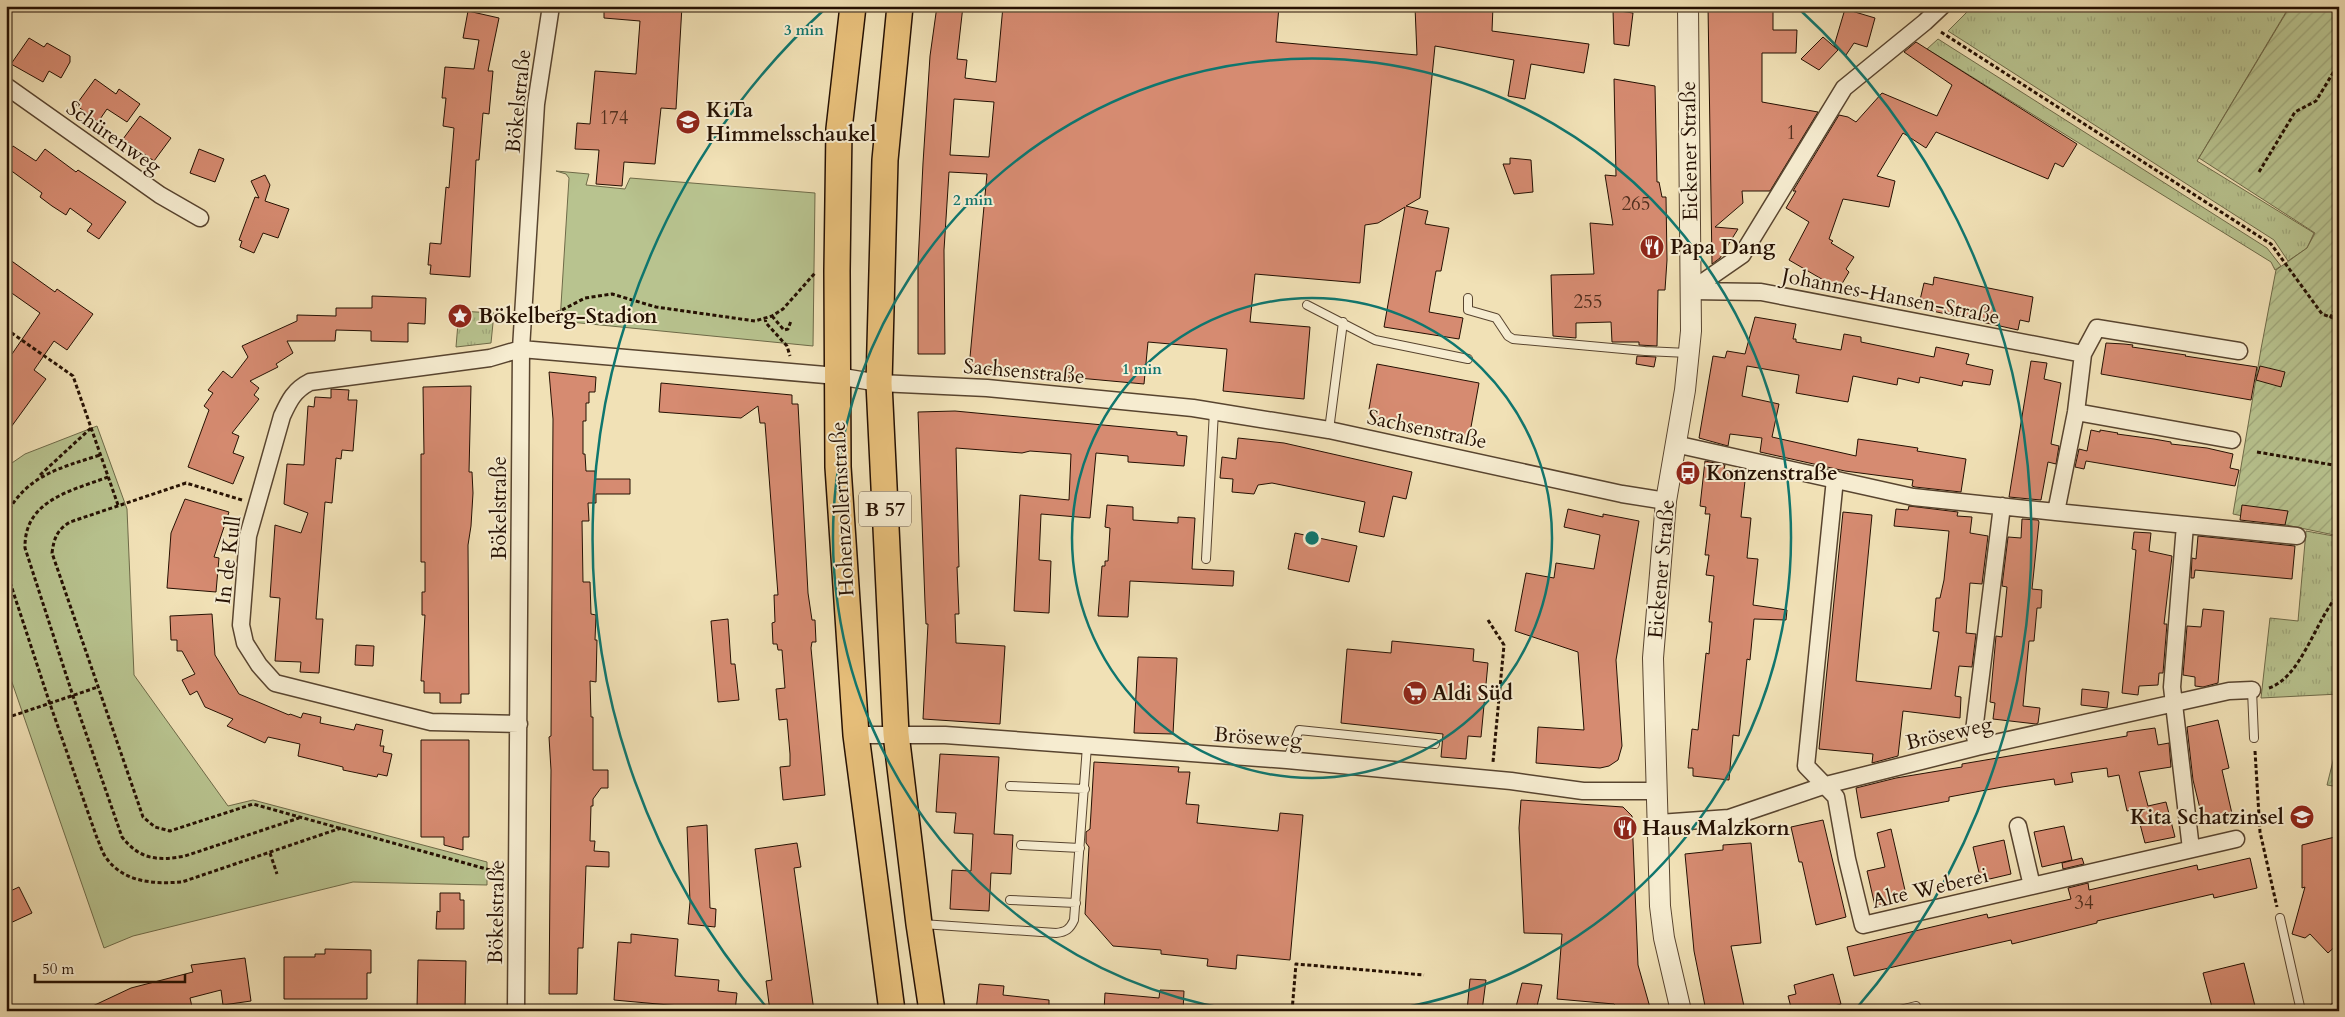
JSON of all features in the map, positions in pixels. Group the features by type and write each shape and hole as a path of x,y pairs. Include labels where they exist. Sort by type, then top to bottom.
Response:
{"main road":[{"name":"Hohenzollernstraße","path":"853,6 839,129 837,271 838,468 856,735 892,1011"},
{"name":"Hohenzollernstraße","path":"900,6 885,160 879,383 896,734 919,924 932,1011"}],"street":[{"name":"Bökelstraße","path":"516,1011 521,349 536,104 551,6"},
{"name":"Eickener Straße","path":"1681,1011 1664,938 1660,906 1660,823 1656,791 1654,658 1666,501 1685,390 1688,353 1690,291 1688,6"},
{"path":"1690,291 1742,255 1844,88 1926,22 1942,6"},
{"name":"Schürenweg","path":"6,86 160,195 200,218"},
{"name":"Johannes-Hansen-Straße","path":"1690,291 1762,292 2083,354"},
{"path":"2056,512 2076,412 2083,354 2097,328 2239,351"},
{"name":"Sachsenstraße","path":"521,349 837,376 879,383 987,388 1214,411 1329,430 1622,494 1666,501"},
{"name":"In de Kull","path":"519,724 430,722 275,683 250,653 241,625 248,536 282,416 289,400 298,388 310,382 490,358 521,349"},
{"path":"2076,412 2232,440"},
{"path":"1675,444 1914,497 2297,536"},
{"path":"1826,785 1806,766 1835,479"},
{"path":"1977,747 1974,731 2002,506"},
{"path":"2185,525 2172,687 2176,704 2191,849"},
{"name":"Bröseweg","path":"1660,823 1729,818 1826,785 1977,747 2229,691 2257,690"},
{"name":"Bröseweg","path":"856,735 945,734 1288,760 1492,779 1583,791 1656,791"},
{"name":"Alte Weberei","path":"1826,785 1836,796 1847,859 1863,926 2236,839"},
{"path":"2018,826 2032,886"}],"lane":[{"path":"1468,298 1468,310 1496,318 1508,336 1513,339 1688,353"},
{"path":"1308,305 1374,340 1468,359"},
{"path":"1329,430 1343,322"},
{"path":"1206,559 1214,411"},
{"path":"2254,738 2257,690"},
{"path":"1288,760 1299,730 1435,744"},
{"path":"919,924 1063,932 1071,927 1076,904 1087,746"},
{"path":"1010,786 1085,789"},
{"path":"1021,845 1080,848"},
{"path":"1010,900 1076,904"},
{"path":"2280,918 2300,1011"},
{"path":"1896,1011 1916,1006"}],"path":[{"path":"1926,22 2271,244 2322,314 2339,320"},
{"path":"2259,172 2296,112 2316,101 2339,63"},
{"path":"522,328 550,318 585,298 606,294 612,294 656,307 755,321 772,316 783,309 816,272 837,271"},
{"path":"2330,318 2339,303"},
{"path":"772,316 784,330 788,329 792,321"},
{"path":"764,318 766,323 787,346 790,355 789,372"},
{"path":"6,329 73,376 118,505"},
{"path":"6,516 17,496 91,428"},
{"path":"2257,452 2339,466"},
{"path":"37,478 100,455"},
{"path":"108,477 74,490 38,509 28,523 25,535 25,548 73,696 122,837 131,849 141,855 169,859 185,856 300,818"},
{"path":"257,504 186,483 70,522 60,529 54,539 52,553 143,816 148,823 164,831 170,831 253,804 490,870 518,867"},
{"path":"6,570 97,838 106,859 120,871 136,880 158,884 182,882 342,828"},
{"path":"2257,690 2278,685 2286,679 2318,629 2329,604 2339,594"},
{"path":"1488,620 1504,645 1492,779"},
{"path":"6,718 98,687"},
{"path":"2254,738 2260,832 2280,918"},
{"path":"270,853 277,874"},
{"path":"1292,1011 1296,964 1424,975"}],"green space":[{"path":"1973,6 2289,7 2197,161 2314,233 2307,248 2288,261 2274,240 1948,31"},
{"path":"2284,6 2339,6 2339,536 2233,514 2276,270 2307,248 2315,233 2199,158 2289,8"},
{"path":"1938,39 2267,248 2281,266 2275,270 2271,262 1927,49"},
{"path":"556,171 589,174 586,185 625,189 630,178 815,193 813,346 560,321 569,178 566,174"},
{"path":"459,311 494,313 491,343 456,347"},
{"path":"97,426 127,509 134,675 228,806 253,800 487,862 487,885 353,882 133,936 104,948 6,665 6,467 25,454"},
{"path":"2306,531 2339,537 2339,694 2261,698 2270,618 2298,621"},
{"path":"2339,737 2339,787 2327,785"}],"building":[{"path":"604,6 682,6 676,109 661,108 655,164 624,162 622,186 596,184 599,150 575,149 577,123 590,124 595,71 636,74 640,21 604,18"},
{"path":"937,6 963,6 957,59 967,60 965,78 996,82 1003,6 1279,6 1276,42 1417,55 1415,7 1493,6 1492,31 1589,44 1584,73 1531,64 1525,99 1508,96 1514,60 1435,46 1420,198 1406,206 1428,211 1425,224 1449,228 1441,271 1436,271 1429,312 1463,318 1459,339 1384,327 1405,207 1378,223 1365,225 1360,283 1255,274 1250,322 1310,327 1304,399 1223,391 1227,349 1148,342 1144,384 969,368 987,174 949,172 944,250 945,354 918,354 918,264 930,56","holes":["954,99 994,102 989,157 950,155"]},
{"path":"1708,6 1737,6 1737,10 1773,10 1773,30 1797,30 1796,53 1762,53 1762,102 1818,112 1770,191 1742,191 1743,203 1715,227 1738,229 1720,258 1712,264"},
{"path":"1845,9 1875,18 1867,47 1854,43 1846,55 1834,46"},
{"path":"1613,10 1633,13 1629,46 1614,44"},
{"path":"468,11 499,18 488,71 493,71 489,114 483,113 479,160 476,160 470,277 430,274 431,265 428,265 430,243 441,244 446,187 449,188 454,128 443,126 446,98 442,98 445,67 474,69 479,40 463,38"},
{"path":"1823,37 1838,50 1819,70 1801,59"},
{"path":"29,38 44,47 47,43 70,56 70,62 61,78 49,71 43,82 11,64"},
{"path":"1916,42 2077,144 2063,167 2055,163 2048,179 1936,132 1926,148 1903,133 1877,176 1895,181 1889,207 1843,199 1829,239 1833,241 1831,243 1854,257 1846,269 1849,272 1840,287 1832,285 1789,260 1809,222 1786,208 1796,191 1793,191 1839,115 1848,117 1856,122 1882,93 1937,116 1952,85 1904,52"},
{"path":"95,79 116,94 119,89 140,104 127,122 107,109 98,122 76,105"},
{"path":"1614,79 1655,86 1657,182 1659,182 1662,197 1666,197 1667,260 1665,290 1658,290 1657,346 1639,345 1639,342 1612,342 1611,322 1576,323 1576,338 1553,336 1551,275 1594,274 1590,223 1613,225 1605,175 1616,176"},
{"path":"140,116 171,138 154,161 123,139"},
{"path":"13,146 36,161 45,149 76,172 78,170 126,202 99,239 87,231 92,224 70,208 66,215 52,206 40,197 42,193 6,167 6,156"},
{"path":"199,149 224,159 215,182 190,173"},
{"path":"1510,158 1531,160 1533,192 1514,194 1503,164 1510,164"},
{"path":"265,175 270,185 265,201 289,209 278,238 263,233 254,253 240,247 242,241 239,240 255,197 259,198 251,181"},
{"path":"6,257 55,292 57,289 93,314 67,350 54,341 34,370 46,379 6,434 6,350 12,354 40,313 6,289"},
{"path":"1934,277 2033,297 2029,322 2020,320 2018,330 1928,310 1929,302 1920,300 1924,283 1933,285"},
{"path":"372,296 426,298 425,324 408,323 408,342 371,341 371,331 336,330 335,341 287,341 293,353 276,364 278,367 250,381 259,388 254,395 259,399 232,433 239,436 233,453 244,457 233,484 188,467 209,410 204,406 213,393 208,390 223,371 232,378 248,357 242,346 297,321 297,315 336,316 336,308 372,308"},
{"path":"1755,317 1796,324 1793,339 1796,339 1796,342 1841,350 1844,334 1861,337 1861,342 1934,357 1936,347 1969,354 1966,364 1993,370 1990,385 1963,381 1962,386 1920,377 1919,383 1898,378 1897,385 1853,376 1848,402 1796,393 1799,375 1747,366 1742,396 1779,404 1772,437 1856,456 1858,439 1918,448 1917,451 1966,459 1961,492 1915,487 1912,486 1913,480 1845,471 1760,452 1762,438 1730,434 1728,446 1699,438 1713,356 1725,358 1727,351 1745,354"},
{"path":"2106,343 2133,345 2132,347 2257,367 2251,400 2101,374"},
{"path":"1637,356 1656,357 1654,367 1636,364"},
{"path":"2031,361 2047,363 2044,379 2061,383 2051,444 2059,446 2056,464 2048,462 2041,500 2009,497"},
{"path":"1377,364 1479,383 1469,438 1374,418 1369,409"},
{"path":"2260,366 2285,372 2281,387 2256,380"},
{"path":"549,372 596,377 595,392 589,392 589,403 586,403 586,421 583,421 583,454 585,454 586,471 595,471 595,479 630,479 630,494 596,494 596,503 588,503 589,521 582,521 583,582 590,582 591,614 596,615 596,682 590,681 591,717 593,717 593,770 608,770 608,788 601,788 593,799 593,806 591,806 590,841 595,841 594,851 609,852 609,867 586,866 583,948 578,948 577,994 549,994 551,770 549,737 551,736 553,419"},
{"path":"661,383 792,395 792,404 798,404 808,593 812,620 815,620 816,642 812,642 811,648 825,795 783,800 780,767 790,766 790,754 787,719 779,720 776,689 785,688 782,650 778,650 777,644 773,644 772,623 775,622 774,595 778,595 765,423 760,423 758,406 741,418 659,412"},
{"path":"471,386 469,472 472,472 473,493 468,545 469,694 461,694 461,703 440,703 440,693 424,693 424,681 421,681 425,615 422,615 422,592 425,592 425,562 421,562 421,454 424,454 423,387"},
{"path":"331,389 349,390 348,400 357,400 353,451 342,450 341,459 336,458 332,503 325,502 316,619 323,619 319,673 300,672 301,662 275,661 280,598 270,597 275,525 301,533 308,513 284,504 287,464 304,465 308,406 314,407 315,397 331,398"},
{"path":"955,411 1177,432 1177,435 1187,436 1184,466 1128,462 1128,456 1096,453 1090,518 1041,514 1039,560 1051,561 1049,613 1014,611 1020,495 1069,500 1071,454 1030,451 1022,453 956,448 959,614 955,614 956,643 1005,646 1000,724 923,719 928,624 926,624 925,603 918,412"},
{"path":"2091,430 2154,439 2171,442 2171,444 2207,448 2233,454 2230,468 2239,470 2235,486 2086,461 2084,469 2075,467 2079,449 2087,451"},
{"path":"1238,438 1284,443 1412,472 1406,499 1393,496 1384,537 1359,532 1365,502 1272,483 1258,485 1254,494 1232,492 1233,479 1220,478 1222,457 1236,459"},
{"path":"1705,461 1725,465 1724,469 1746,472 1741,517 1751,518 1747,558 1758,559 1753,605 1787,610 1786,620 1754,619 1750,660 1747,659 1739,736 1733,735 1729,780 1693,776 1693,768 1688,768 1692,729 1698,730 1706,653 1709,654 1712,622 1709,622 1714,576 1706,575 1709,555 1705,555 1710,514 1705,514 1706,507 1700,506"},
{"path":"185,499 229,512 214,557 219,558 216,592 167,588 171,533"},
{"path":"1107,505 1133,507 1133,520 1178,523 1178,517 1195,518 1192,569 1234,571 1233,586 1130,581 1128,617 1098,616 1102,566 1105,566 1105,561 1108,561 1110,528 1105,527"},
{"path":"2242,505 2288,511 2285,525 2240,520"},
{"path":"1909,506 1958,512 1957,516 1972,517 1970,533 1988,536 1982,584 1970,583 1966,633 1976,634 1972,667 1959,666 1955,696 1961,697 1960,718 1903,711 1898,756 1872,763 1873,754 1819,749 1843,512 1872,515 1856,681 1931,689 1939,632 1933,631 1936,598 1940,598 1944,580 1949,531 1894,526 1896,509 1908,510"},
{"path":"1568,509 1603,517 1603,514 1639,521 1616,660 1622,746 1618,760 1609,766 1600,768 1536,763 1538,727 1584,730 1578,652 1515,631 1526,573 1554,578 1556,563 1594,569 1600,535 1564,527"},
{"path":"2022,519 2038,520 2039,522 2032,589 2042,590 2041,608 2037,608 2034,641 2029,641 2023,706 2040,708 2038,723 2036,724 1993,719 1995,703 1990,702 1996,636 2002,637 2007,587 2002,586 2008,537 2021,538"},
{"path":"2134,532 2151,533 2149,551 2172,556 2164,624 2167,624 2163,673 2159,673 2158,685 2139,686 2138,695 2122,693 2136,550 2132,549"},
{"path":"1295,533 1357,546 1349,582 1288,569"},
{"path":"2198,536 2295,546 2292,579 2195,570 2194,578 2191,578 2192,558 2196,559"},
{"path":"2203,609 2224,611 2218,683 2203,687 2195,686 2195,677 2183,675 2187,626 2201,627"},
{"path":"212,614 215,655 239,694 289,715 301,718 303,713 321,717 320,723 354,730 356,724 383,730 380,746 384,746 383,752 392,754 387,776 378,774 377,777 343,770 343,767 298,756 300,744 268,737 265,743 227,726 233,719 205,707 197,691 190,695 182,680 195,674 182,651 177,651 177,640 171,640 170,616"},
{"path":"728,619 731,664 735,664 739,700 718,702 711,621"},
{"name":"Aldi Süd","path":"1392,641 1474,649 1473,661 1488,663 1481,737 1468,736 1466,759 1441,757 1443,734 1341,723 1347,649 1391,653"},
{"path":"356,645 374,646 373,666 355,665"},
{"path":"1138,657 1177,658 1173,734 1134,733"},
{"path":"2082,689 2109,692 2107,708 2081,705"},
{"path":"2218,720 2229,768 2222,770 2233,818 2204,825 2193,780 2187,727"},
{"path":"2155,728 2158,745 2169,743 2171,767 2139,772 2148,806 2166,802 2175,837 2145,843 2136,809 2127,811 2119,775 2108,777 2107,768 2071,773 2073,782 2055,785 2054,779 2002,787 1949,797 1949,801 1861,818 1856,788 1896,778 1962,767 1962,764 2127,736 2127,732"},
{"path":"421,740 469,740 469,837 463,837 463,850 444,845 444,837 421,837"},
{"path":"940,754 999,757 994,834 1013,835 1011,874 991,873 989,911 950,909 952,870 971,871 973,834 954,833 956,813 936,812"},
{"path":"1094,762 1179,767 1178,772 1190,772 1186,804 1199,805 1197,823 1278,831 1280,813 1303,815 1290,960 1237,955 1236,969 1207,966 1208,959 1161,954 1161,950 1113,946 1085,914 1089,847 1086,843 1086,832 1090,829"},
{"path":"1521,800 1623,807 1632,816 1638,965 1651,1011 1621,1011 1614,1004 1557,999 1562,934 1524,933 1519,828"},
{"path":"1823,820 1846,917 1816,925 1802,862 1799,862 1791,827"},
{"path":"707,825 710,908 716,909 715,927 688,924 690,902 687,827"},
{"path":"2064,826 2072,860 2042,867 2034,832"},
{"path":"1891,829 1907,899 1875,906 1867,871 1885,867 1877,833"},
{"path":"2339,836 2339,943 2328,953 2310,934 2305,938 2292,934 2305,887 2302,888 2302,845"},
{"path":"2004,840 2011,874 1981,881 1973,847"},
{"path":"797,843 801,867 794,868 814,1011 770,1011 766,981 772,980 755,849"},
{"path":"1751,843 1761,943 1731,946 1745,1011 1706,1011 1694,951 1685,854 1723,850 1723,845"},
{"path":"2082,858 2084,864 2063,869 2062,863"},
{"path":"2250,858 2257,888 2214,898 2213,894 2097,921 2097,923 2012,944 2011,940 1854,976 1847,947 1987,914 1988,918 2071,899 2068,888 2088,883 2089,890 2197,865 2198,870"},
{"path":"19,887 32,913 6,925 6,893"},
{"path":"440,893 460,893 460,900 464,900 464,929 436,929 437,911 440,912"},
{"path":"631,934 678,939 675,976 719,980 718,991 737,993 735,1011 614,1000 618,942 631,943"},
{"path":"325,949 371,950 371,973 367,973 367,999 284,999 284,957 315,957 315,954 325,954"},
{"path":"245,958 251,1001 223,1005 221,990 190,998 193,1011 82,1011 131,988 193,972 191,965"},
{"path":"418,960 466,961 465,1009 417,1008"},
{"path":"2244,963 2255,1006 2251,1007 2252,1011 2213,1011 2203,973"},
{"path":"1833,974 1841,1004 1818,1011 1792,1011 1788,996 1796,994 1794,985"},
{"path":"1470,979 1486,980 1482,1011 1467,1011"},
{"path":"1522,983 1542,985 1537,1006 1534,1005 1532,1011 1515,1011"},
{"path":"979,984 1004,986 1003,995 1049,1000 1049,1011 976,1011"},
{"path":"1160,990 1184,991 1183,1011 1104,1011 1105,993 1159,998"}],"place":[{"name":"KiTa Himmelsschaukel","path":"688,122"},
{"name":"Papa Dang","path":"1652,247"},
{"name":"Bökelberg-Stadion","path":"460,316"},
{"name":"Konzenstraße","path":"1688,473"},
{"name":"Aldi Süd","path":"1415,693"},
{"name":"Kita Schatzinsel","path":"2302,817"},
{"name":"Haus Malzkorn","path":"1625,828"}]}
